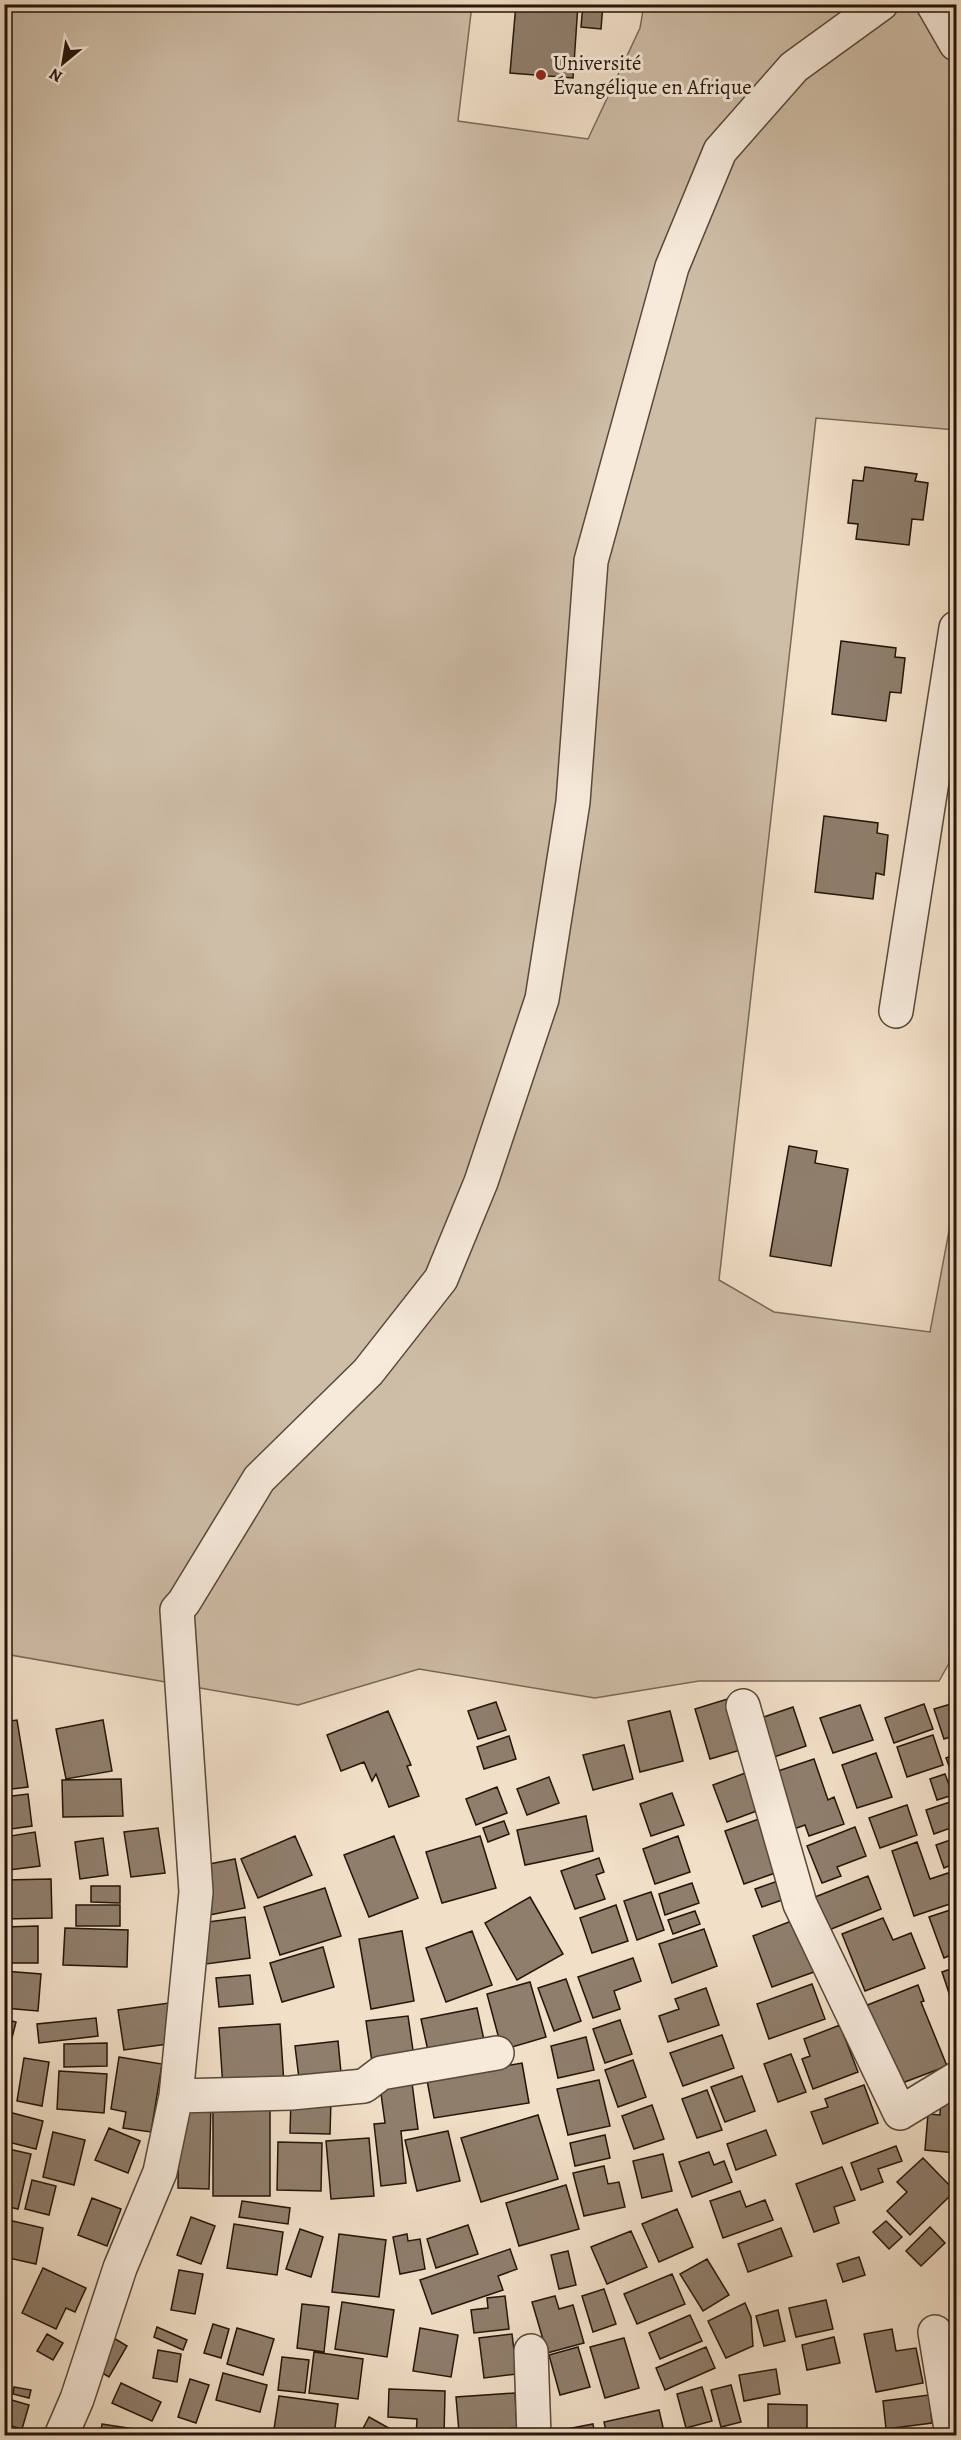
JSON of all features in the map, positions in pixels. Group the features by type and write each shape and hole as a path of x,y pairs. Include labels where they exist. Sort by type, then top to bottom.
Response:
{"street":[{"path":"61,2436 78,2399 120,2268 160,2172 176,2096 196,1892 177,1610 259,1479 368,1372 441,1279 481,1182 542,999 573,802 591,561 672,267 720,151 794,67 881,4"},
{"path":"933,4 957,44"},
{"path":"896,1011 957,628"},
{"path":"743,1706 800,1904 900,2113 957,2079"},
{"path":"176,2096 291,2093 364,2086 381,2073 497,2053"},
{"path":"935,2332 951,2429 949,2436"},
{"path":"531,2351 534,2436"}],"shaded area":[{"path":"5,5 472,5 458,121 588,139 640,28 644,5 956,5 956,430 816,418 719,1280 774,1312 930,1332 956,1194 956,1651 939,1681 699,1681 595,1698 419,1669 298,1705 5,1654"}],"building":[{"path":"516,4 578,4 573,78 510,73"},
{"path":"583,4 603,4 601,29 581,27"},
{"path":"865,467 917,474 915,481 928,483 923,520 912,519 909,545 856,539 858,524 848,523 853,480 863,481"},
{"path":"841,641 896,648 895,657 905,658 901,693 890,692 886,721 832,714"},
{"path":"824,816 878,823 877,833 888,835 884,875 876,873 873,899 815,892"},
{"path":"789,1146 817,1151 815,1163 848,1169 831,1266 770,1256"},
{"path":"731,1698 747,1748 710,1759 695,1709"},
{"path":"496,1702 506,1730 478,1739 468,1711"},
{"path":"924,1704 933,1729 894,1743 885,1718"},
{"path":"951,1704 956,1719 956,1735 944,1739 934,1709"},
{"path":"860,1705 873,1740 833,1753 820,1718"},
{"path":"793,1707 806,1746 771,1758 758,1719"},
{"path":"388,1711 411,1765 407,1766 419,1796 389,1807 376,1774 372,1781 364,1762 341,1771 327,1735"},
{"path":"670,1711 683,1761 640,1772 628,1721"},
{"path":"17,1720 28,1787 4,1790 4,1722"},
{"path":"103,1720 112,1771 66,1779 56,1729"},
{"path":"933,1735 943,1765 907,1777 897,1747"},
{"path":"509,1736 516,1759 484,1769 477,1747"},
{"path":"624,1745 633,1779 593,1790 583,1755"},
{"path":"876,1753 892,1797 857,1808 842,1765"},
{"path":"956,1754 956,1776 953,1777 946,1758"},
{"path":"814,1759 828,1800 834,1797 844,1824 809,1836 805,1825 794,1829 775,1772"},
{"path":"748,1772 762,1809 727,1822 713,1785"},
{"path":"945,1774 953,1795 937,1800 930,1779"},
{"path":"549,1777 559,1803 527,1815 517,1789"},
{"path":"121,1779 123,1816 63,1817 62,1780"},
{"path":"497,1787 507,1813 476,1825 466,1799"},
{"path":"672,1793 684,1825 651,1836 640,1804"},
{"path":"28,1794 32,1826 4,1830 4,1797"},
{"path":"956,1800 956,1826 934,1834 926,1810"},
{"path":"907,1805 917,1835 880,1848 869,1818"},
{"path":"586,1816 593,1851 525,1865 517,1830"},
{"path":"759,1819 778,1872 744,1884 725,1831"},
{"path":"504,1821 509,1834 488,1842 483,1828"},
{"path":"855,1827 866,1856 837,1867 841,1876 822,1883 807,1846"},
{"path":"158,1828 165,1873 131,1877 124,1832"},
{"path":"35,1832 40,1866 9,1870 4,1837"},
{"path":"295,1836 312,1875 258,1898 241,1859"},
{"path":"394,1836 418,1898 369,1917 344,1855"},
{"path":"480,1836 496,1888 442,1903 426,1852"},
{"path":"678,1836 690,1872 655,1884 643,1849"},
{"path":"103,1838 108,1875 80,1879 75,1842"},
{"path":"956,1838 956,1863 944,1868 936,1845"},
{"path":"917,1842 930,1879 954,1871 956,1902 914,1916 892,1851"},
{"path":"599,1858 604,1872 596,1875 605,1899 575,1909 561,1871"},
{"path":"235,1859 245,1908 209,1915 199,1866"},
{"path":"868,1876 881,1909 824,1932 810,1899"},
{"path":"51,1879 52,1918 5,1919 4,1880"},
{"path":"778,1881 785,1899 762,1907 755,1889"},
{"path":"692,1883 699,1903 665,1915 659,1894"},
{"path":"91,1886 120,1886 120,1903 91,1902"},
{"path":"325,1888 341,1936 280,1955 264,1907"},
{"path":"651,1892 664,1930 637,1940 624,1901"},
{"path":"530,1897 563,1954 517,1980 485,1923"},
{"path":"76,1905 120,1905 120,1926 76,1926"},
{"path":"616,1905 628,1941 592,1953 580,1918"},
{"path":"956,1908 956,1953 944,1958 929,1917"},
{"path":"695,1911 700,1924 673,1934 668,1920"},
{"path":"245,1917 250,1958 206,1964 201,1923"},
{"path":"883,1918 893,1940 911,1933 925,1968 865,1991 842,1934"},
{"path":"794,1920 814,1972 772,1987 753,1936"},
{"path":"38,1926 38,1963 4,1963 4,1927"},
{"path":"65,1928 128,1930 127,1967 63,1965"},
{"path":"704,1929 717,1966 672,1983 659,1944"},
{"path":"402,1931 414,2001 371,2009 359,1939"},
{"path":"472,1931 492,1985 446,2002 426,1948"},
{"path":"323,1947 334,1987 282,2002 270,1963"},
{"path":"633,1958 641,1981 614,1991 620,2009 593,2018 578,1977"},
{"path":"956,1967 956,2014 942,1972"},
{"path":"4,1971 41,1974 38,2011 4,2008"},
{"path":"250,1975 253,2004 219,2007 216,1978"},
{"path":"566,1979 581,2021 554,2031 538,1988"},
{"path":"530,1982 546,2037 502,2050 487,1994"},
{"path":"812,1984 825,2019 769,2039 757,2004"},
{"path":"918,1985 924,2001 921,2002 947,2066 897,2085 865,2006"},
{"path":"706,1988 719,2025 668,2042 659,2016 679,2009 675,1999"},
{"path":"169,2003 175,2043 124,2050 118,2010"},
{"path":"477,2008 486,2049 430,2060 421,2019"},
{"path":"408,2016 414,2057 372,2062 366,2021"},
{"path":"96,2018 98,2036 39,2043 37,2024"},
{"path":"4,2019 16,2022 4,2069"},
{"path":"620,2020 632,2054 605,2063 593,2029"},
{"path":"280,2024 284,2084 223,2088 219,2028"},
{"path":"840,2025 858,2072 813,2089 802,2059 810,2056 804,2039"},
{"path":"722,2035 734,2068 683,2086 670,2053"},
{"path":"586,2037 594,2070 558,2078 551,2046"},
{"path":"338,2041 342,2083 300,2087 295,2046"},
{"path":"107,2043 107,2066 64,2067 64,2044"},
{"path":"791,2054 806,2092 778,2102 764,2064"},
{"path":"119,2057 162,2064 151,2132 123,2128 126,2112 111,2109"},
{"path":"24,2058 49,2062 42,2106 17,2101"},
{"path":"633,2060 646,2097 618,2107 605,2070"},
{"path":"522,2063 529,2103 434,2118 427,2080"},
{"path":"59,2071 107,2074 104,2113 57,2109"},
{"path":"411,2075 418,2129 401,2131 406,2183 381,2186 374,2124 385,2123 379,2079"},
{"path":"742,2076 755,2111 725,2122 711,2087"},
{"path":"599,2080 610,2126 568,2135 557,2089"},
{"path":"864,2085 878,2123 823,2144 811,2112 828,2107 825,2099"},
{"path":"707,2090 722,2130 697,2138 682,2099"},
{"path":"941,2096 956,2098 956,2153 925,2150 928,2114 940,2115"},
{"path":"291,2098 331,2099 330,2134 290,2133"},
{"path":"213,2099 270,2099 270,2196 213,2196"},
{"path":"179,2101 211,2102 209,2189 178,2188"},
{"path":"652,2105 664,2139 634,2149 622,2116"},
{"path":"5,2111 43,2121 36,2149 4,2141"},
{"path":"538,2115 558,2179 481,2202 461,2138"},
{"path":"109,2128 140,2141 128,2173 95,2160"},
{"path":"766,2130 776,2155 736,2170 727,2144"},
{"path":"448,2131 460,2181 417,2191 405,2140"},
{"path":"53,2132 85,2140 74,2185 43,2177"},
{"path":"605,2135 610,2158 575,2166 570,2143"},
{"path":"369,2138 374,2196 331,2199 326,2141"},
{"path":"278,2142 322,2143 321,2191 277,2190"},
{"path":"896,2146 902,2161 878,2169 883,2182 861,2190 851,2163"},
{"path":"4,2148 31,2154 18,2209 4,2206"},
{"path":"709,2152 714,2165 724,2161 732,2182 692,2197 679,2162"},
{"path":"663,2154 672,2191 642,2198 633,2161"},
{"path":"923,2158 955,2191 910,2235 887,2211 907,2192 897,2182"},
{"path":"604,2166 608,2184 619,2182 625,2207 584,2216 573,2173"},
{"path":"842,2167 855,2200 834,2207 839,2223 814,2232 796,2184"},
{"path":"32,2180 56,2186 49,2215 25,2209"},
{"path":"566,2185 579,2229 519,2246 506,2203"},
{"path":"740,2191 746,2207 765,2200 773,2220 723,2238 710,2201"},
{"path":"92,2198 121,2209 107,2246 78,2235"},
{"path":"242,2201 290,2208 288,2224 239,2217"},
{"path":"677,2209 693,2247 659,2262 642,2224"},
{"path":"191,2217 215,2226 201,2264 177,2255"},
{"path":"4,2219 43,2228 36,2264 4,2257"},
{"path":"886,2221 902,2237 889,2249 873,2232"},
{"path":"234,2224 283,2232 277,2275 227,2268"},
{"path":"468,2225 478,2254 436,2268 427,2239"},
{"path":"930,2227 945,2243 921,2266 906,2251"},
{"path":"781,2228 792,2256 748,2272 738,2244"},
{"path":"300,2229 323,2237 311,2277 286,2269"},
{"path":"631,2231 647,2267 607,2284 591,2247"},
{"path":"339,2234 386,2240 379,2297 332,2292"},
{"path":"407,2234 408,2241 420,2239 425,2269 400,2274 393,2237"},
{"path":"510,2249 517,2269 498,2276 503,2290 432,2314 420,2280"},
{"path":"568,2251 576,2285 559,2289 551,2255"},
{"path":"859,2257 865,2275 843,2282 837,2264"},
{"path":"707,2259 729,2295 703,2311 680,2274"},
{"path":"43,2268 86,2288 75,2312 66,2308 56,2329 22,2313"},
{"path":"179,2270 203,2274 195,2314 171,2310"},
{"path":"672,2274 685,2304 637,2324 624,2294"},
{"path":"604,2289 616,2324 593,2332 582,2296"},
{"path":"505,2296 509,2329 474,2333 471,2310 488,2308 487,2298"},
{"path":"555,2296 559,2309 573,2305 584,2343 547,2353 532,2302"},
{"path":"826,2300 833,2329 796,2337 789,2308"},
{"path":"342,2302 394,2310 387,2357 335,2349"},
{"path":"745,2303 751,2317 753,2346 726,2358 708,2321"},
{"path":"302,2304 329,2307 324,2352 297,2348"},
{"path":"778,2310 785,2341 764,2346 756,2316"},
{"path":"690,2315 702,2341 660,2359 649,2333"},
{"path":"213,2324 229,2329 221,2358 204,2353"},
{"path":"157,2327 187,2340 183,2350 154,2337"},
{"path":"237,2328 274,2339 263,2375 227,2364"},
{"path":"420,2328 458,2335 451,2377 413,2371"},
{"path":"892,2329 896,2351 916,2348 923,2383 876,2392 864,2334"},
{"path":"47,2334 63,2343 53,2360 37,2351"},
{"path":"512,2334 517,2374 484,2378 479,2338"},
{"path":"112,2337 127,2346 109,2377 94,2368"},
{"path":"834,2337 840,2363 807,2370 802,2345"},
{"path":"624,2338 639,2388 605,2398 590,2347"},
{"path":"578,2347 590,2387 560,2395 549,2355"},
{"path":"706,2347 715,2368 665,2390 656,2368"},
{"path":"158,2350 181,2354 177,2382 153,2378"},
{"path":"314,2352 363,2359 358,2399 309,2393"},
{"path":"282,2357 309,2360 305,2393 278,2390"},
{"path":"776,2369 780,2394 744,2401 739,2375"},
{"path":"223,2373 267,2385 260,2412 216,2400"},
{"path":"190,2379 209,2385 196,2423 178,2417"},
{"path":"121,2383 161,2402 152,2421 112,2403"},
{"path":"731,2385 741,2422 721,2427 711,2390"},
{"path":"14,2387 31,2390 29,2398 13,2394"},
{"path":"702,2387 712,2421 686,2428 677,2394"},
{"path":"389,2389 445,2391 444,2436 416,2436 417,2419 388,2417"},
{"path":"515,2393 517,2428 459,2432 456,2397"},
{"path":"929,2395 932,2423 886,2429 883,2401"},
{"path":"279,2396 338,2404 334,2436 274,2429"},
{"path":"8,2399 29,2405 22,2429 4,2424"},
{"path":"768,2404 807,2405 807,2436 768,2436"},
{"path":"659,2410 665,2436 607,2436 604,2422"},
{"path":"369,2417 403,2436 359,2436"},
{"path":"102,2424 173,2435 100,2436"},
{"path":"593,2424 595,2436 552,2436 551,2432"}],"place":[{"name":"Université Évangélique en Afrique","path":"541,75"}]}
